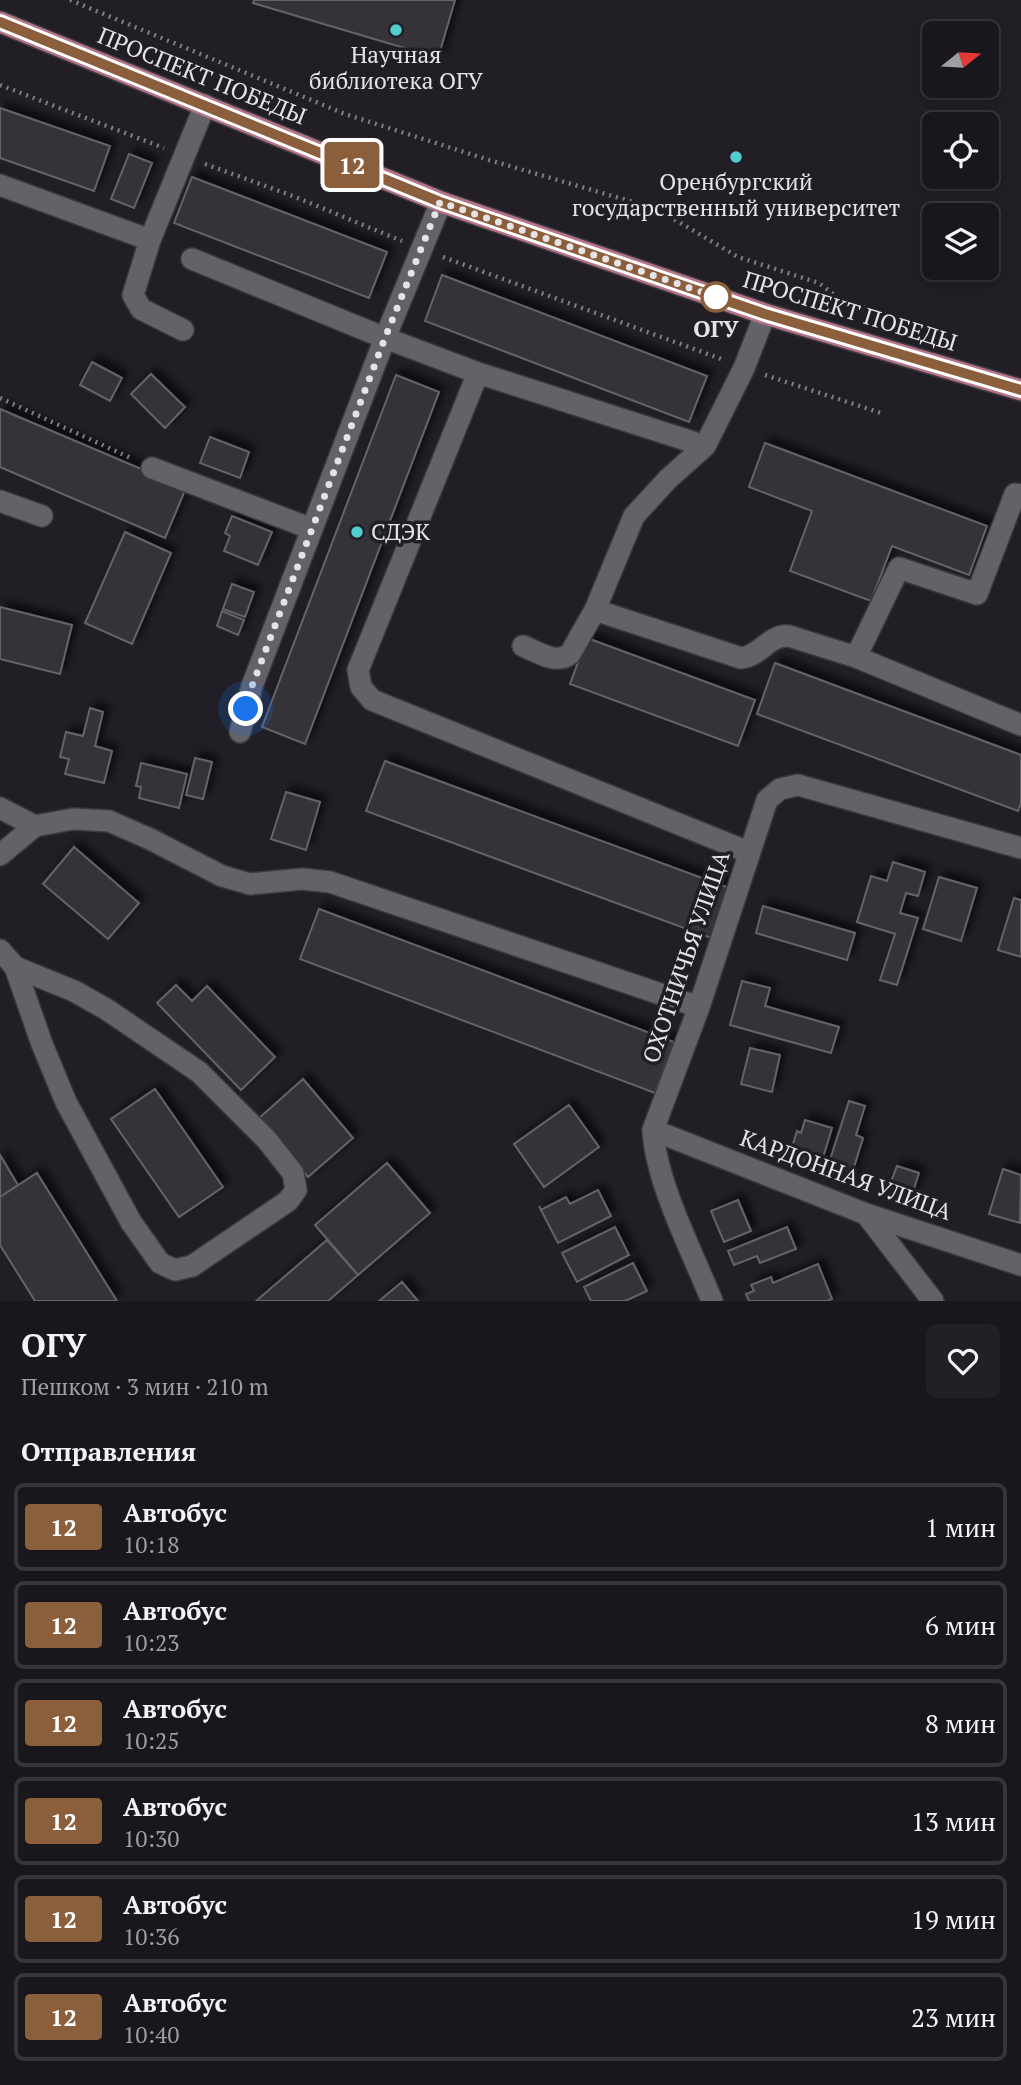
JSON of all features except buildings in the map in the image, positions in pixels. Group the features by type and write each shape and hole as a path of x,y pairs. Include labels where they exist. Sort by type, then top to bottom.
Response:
{"main road":[{"name":"ПРОСПЕКТ ПОБЕДЫ","path":"0,22 440,202 765,314 1021,390"}],"street":[{"path":"183,330 141,309 133,295 150,240 205,105"},
{"path":"0,185 150,240"},
{"path":"240,732 252,686 440,202"},
{"path":"192,258 385,338 478,373 705,446"},
{"path":"523,646 557,659 564,659 570,654 596,610 634,516 668,479 705,446 744,368 765,314"},
{"path":"478,373 358,670 361,687 372,700 748,852"},
{"path":"152,468 312,529"},
{"path":"856,657 899,568 977,594 1015,494 1021,495"},
{"path":"0,500 42,516"},
{"path":"596,610 741,658 755,655 781,635 856,657 1021,725"},
{"name":"ОХОТНИЧЬЯ УЛИЦА","path":"653,1130 699,1007 767,800 780,789 797,785 1020,844"},
{"path":"0,808 35,826"},
{"path":"0,855 35,826 73,819 109,821 222,876 250,884 302,879 330,881 699,1007"},
{"path":"0,950 15,967 66,1102 131,1222 160,1263 175,1270 192,1266 288,1201 296,1190 293,1173 267,1140 199,1072 106,1009 74,991 15,967"},
{"path":"653,1130 654,1151 661,1174 712,1301"},
{"name":"КАРДОННАЯ УЛИЦА","path":"653,1130 866,1214 1021,1265"},
{"path":"866,1214 933,1301"}],"path":[{"path":"70,0 345,114 657,209 738,257 819,283 841,300 913,322"},
{"path":"809,389 884,414"},
{"path":"0,398 152,468"}],"bus line":[{"name":"12","path":"0,22 440,202 765,314 1021,390"}],"place":[{"name":"Научная библиотека ОГУ","path":"396,30"},
{"name":"Оренбургский государственный университет","path":"736,157"},
{"name":"ОГУ","path":"716,297"},
{"name":"СДЭК","path":"357,532"}],"route":[{"path":"246,709 252,686 385,338 440,202 716,297"}]}
